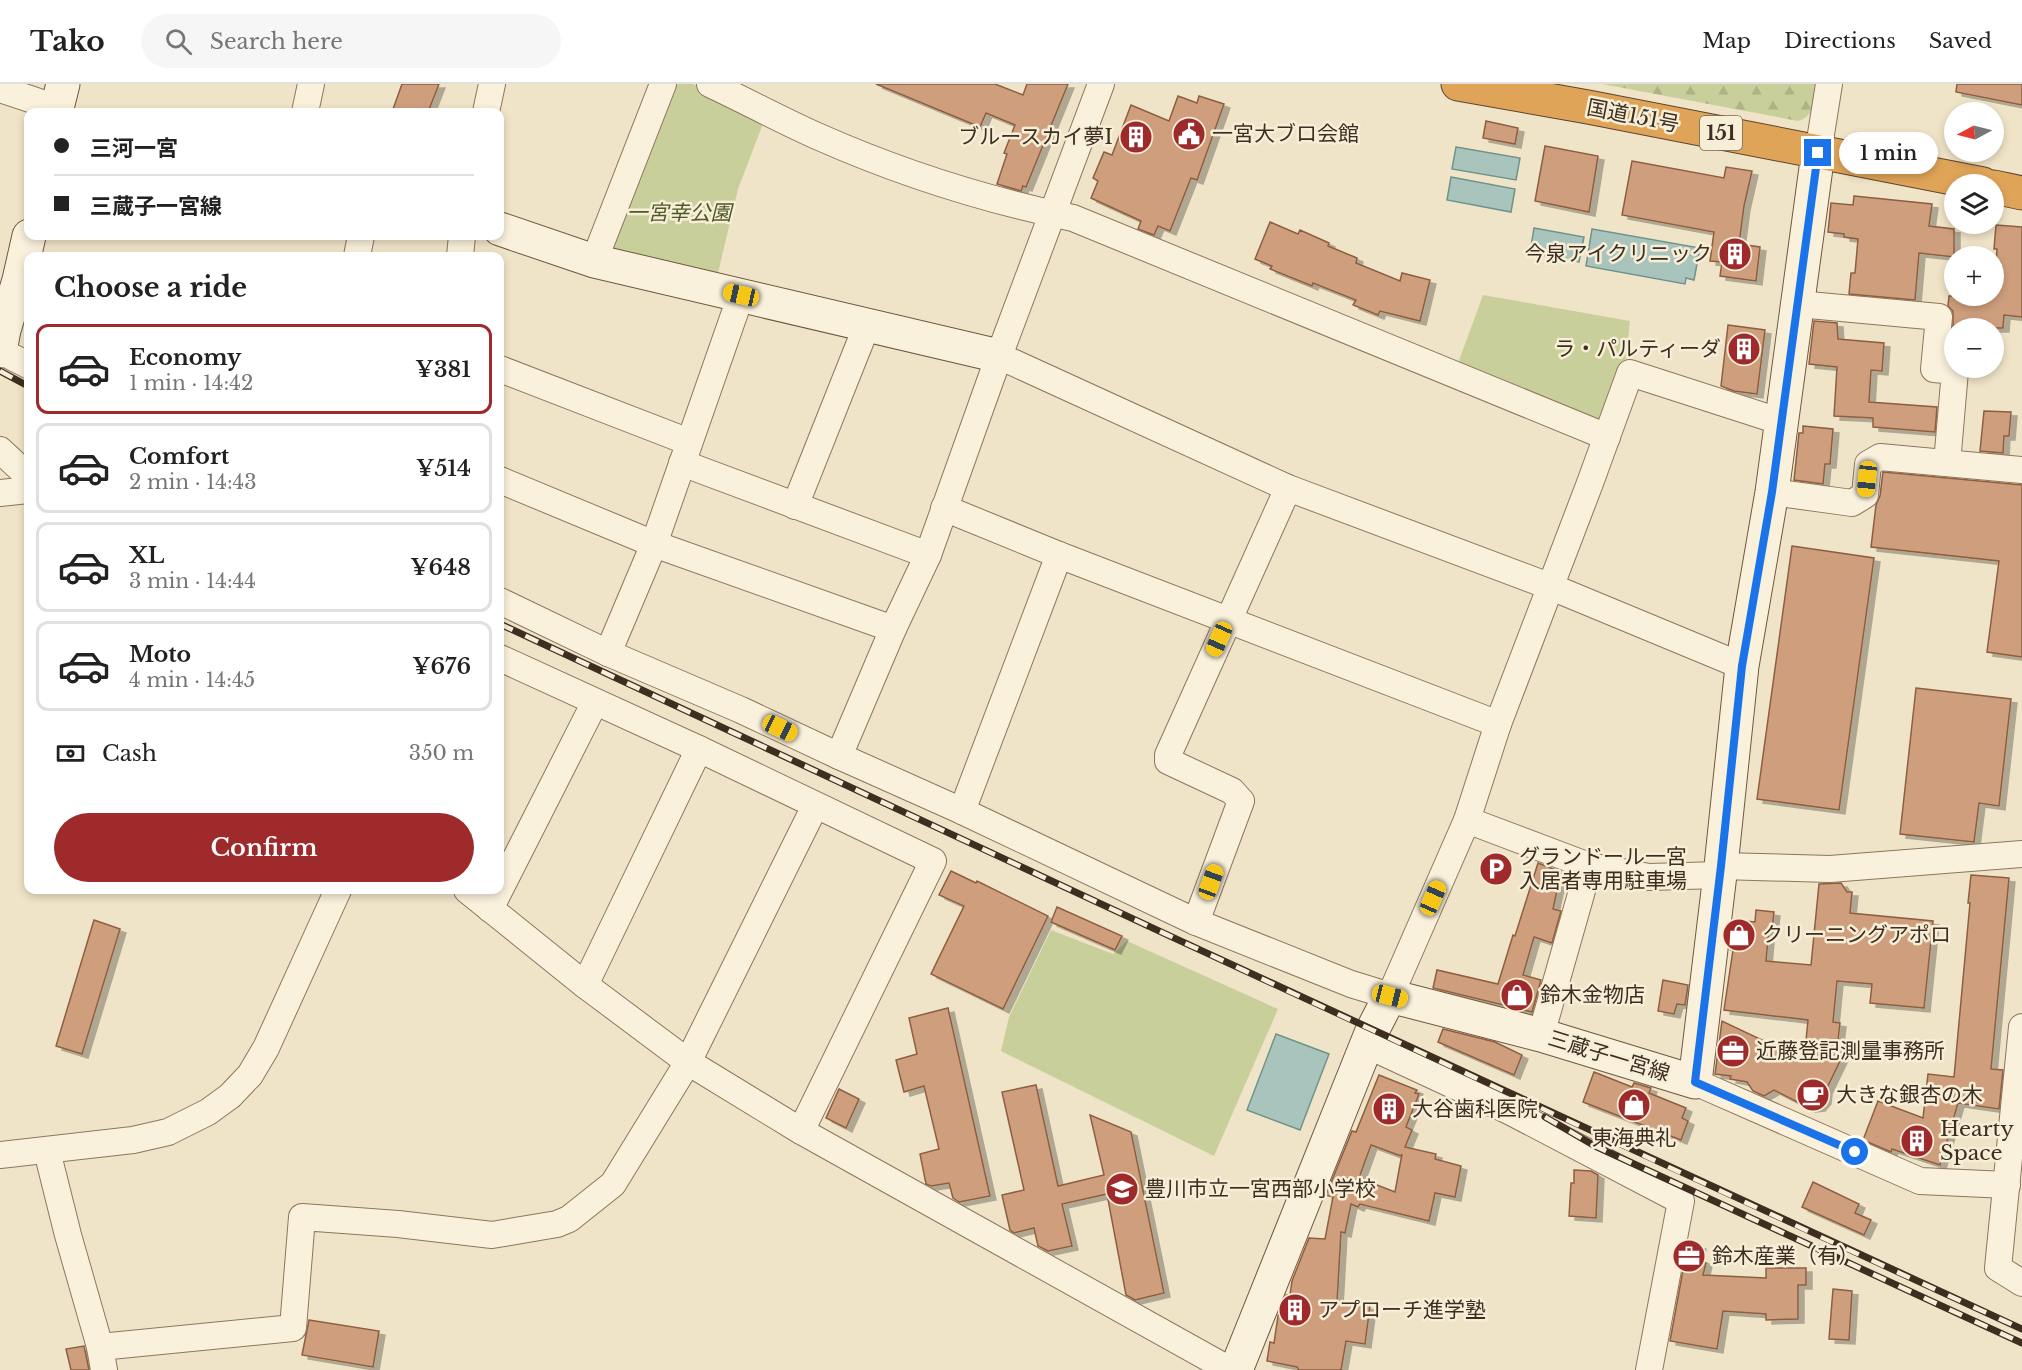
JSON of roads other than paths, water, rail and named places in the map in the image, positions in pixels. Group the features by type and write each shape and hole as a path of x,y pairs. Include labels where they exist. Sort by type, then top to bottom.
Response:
{"highway":[{"name":"国道151号","path":"1458,84 1944,177"},
{"path":"2004,189 2022,193"}],"main road":[{"name":"三蔵子一宮線","path":"1390,996 1541,1035 1695,1082 1721,871 1742,666 1772,492 1818,153"},
{"path":"504,230 594,261 999,356"},
{"path":"0,351 4,330 24,281"},
{"path":"1236,1370 1367,1045 1390,996"}],"street":[{"path":"306,108 311,84"},
{"path":"487,108 492,84"},
{"path":"594,261 663,84"},
{"path":"710,84 819,137 916,174 1037,211 1073,218 1607,437"},
{"path":"838,756 928,555 999,356 1101,84"},
{"path":"1818,153 1829,84"},
{"path":"0,89 62,104"},
{"path":"608,653 654,544 741,295"},
{"path":"1798,304 1939,317 1934,369 1955,371 1947,463"},
{"path":"795,506 867,325"},
{"path":"0,351 24,364"},
{"path":"999,356 1288,488 1549,586 1742,666"},
{"path":"504,371 685,452 795,506 928,555"},
{"path":"504,603 608,653 741,710 962,811 1196,922 1351,984 1390,996 1467,820 1498,724 1630,373 1782,422"},
{"path":"0,450 24,472"},
{"path":"1772,492 1852,503 1865,495 1868,464 1880,457 2022,470"},
{"path":"504,482 654,544 893,629"},
{"path":"1196,922 1241,801 1232,791 1168,761 1168,755 1288,488"},
{"path":"0,493 24,490"},
{"path":"944,508 1059,555 1498,724"},
{"path":"962,811 1059,555"},
{"path":"504,660 699,749 933,861 801,1131"},
{"path":"504,881 595,702"},
{"path":"585,985 699,749"},
{"path":"47,1151 102,1358 293,1328 302,1217 398,1224 492,1235 557,1224 569,1219 613,1184 688,1062 815,806"},
{"path":"1467,820 1589,866 1649,877 1721,871 1830,869 2022,854"},
{"path":"1541,1035 1589,866"},
{"path":"0,1155 133,1140 168,1132 230,1096 250,1075 266,1048 336,894"},
{"path":"472,894 585,985 688,1062 801,1131 1230,1370"},
{"path":"490,909 498,894"},
{"path":"2022,1027 2016,1157 2007,1185 1998,1268 2022,1283"},
{"path":"1367,1045 1511,1112 1681,1201 1649,1370"},
{"path":"1695,1082 1920,1181 2007,1185"}],"water":[{"path":"1456,147 1520,158 1516,180 1452,169"},
{"path":"1451,177 1515,189 1511,212 1447,200"},
{"path":"1534,228 1584,237 1579,262 1530,253"},
{"path":"1592,229 1700,248 1694,280 1686,278 1685,284 1586,266"},
{"path":"1276,1034 1329,1054 1300,1130 1247,1110"}],"railway":[{"path":"0,371 24,384"},
{"path":"504,626 2022,1329"},
{"path":"1545,1117 1595,1146 2022,1343"}],"place":[{"name":"一宮大ブロ会館","path":"1189,134"},
{"name":"ブルースカイ夢I","path":"1136,137"},
{"name":"今泉アイクリニック","path":"1735,254"},
{"name":"ラ・パルティーダ","path":"1744,349"},
{"name":"グランドール一宮 入居者専用駐車場","path":"1496,869"},
{"name":"クリーニングアポロ","path":"1739,935"},
{"name":"鈴木金物店","path":"1517,995"},
{"name":"近藤登記測量事務所","path":"1733,1051"},
{"name":"大きな銀杏の木","path":"1813,1095"},
{"name":"東海典礼","path":"1634,1105"},
{"name":"大谷歯科医院","path":"1389,1109"},
{"name":"Hearty Space","path":"1917,1141"},
{"name":"豊川市立一宮西部小学校","path":"1122,1189"},
{"name":"鈴木産業（有）","path":"1689,1256"},
{"name":"アプローチ進学塾","path":"1295,1310"}],"park label":[{"name":"一宮幸公園","path":"679,213"}]}
